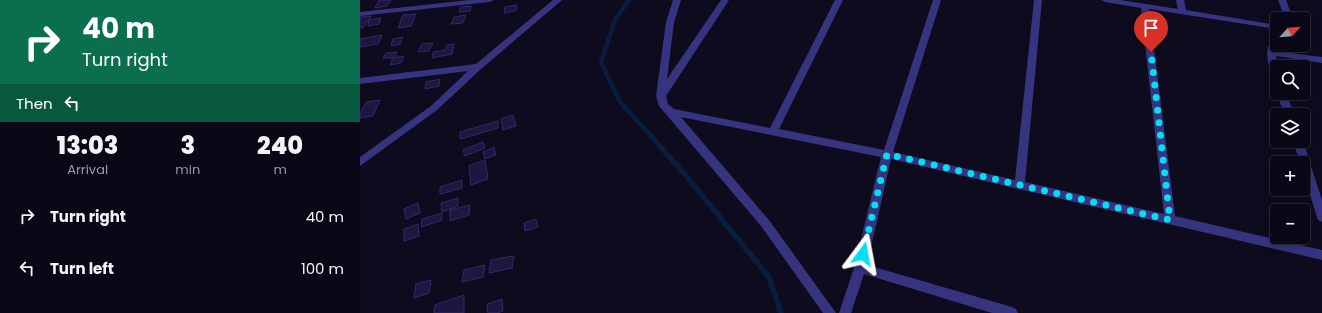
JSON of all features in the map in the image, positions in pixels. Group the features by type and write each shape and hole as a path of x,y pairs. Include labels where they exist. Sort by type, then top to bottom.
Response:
{"street":[{"path":"360,14 490,0"},
{"path":"360,162 434,108 478,67 558,0"},
{"path":"677,0 670,22 661,96 664,106 671,112 765,223 830,313"},
{"path":"661,96 725,0"},
{"path":"773,131 839,0"},
{"path":"845,313 860,268 887,154 938,0"},
{"path":"1020,185 1038,0"},
{"path":"1105,0 1270,26"},
{"path":"1180,0 1183,12"},
{"path":"1282,0 1286,12"},
{"path":"1145,6 1170,220"},
{"path":"1273,60 1271,53 1322,60"},
{"path":"360,82 478,67"},
{"path":"671,112 887,154 1322,255"},
{"path":"1300,148 1322,217"},
{"path":"860,268 1012,313"}],"building":[{"path":"379,0 391,0 387,6 375,8"},
{"path":"517,5 516,11 504,13 505,7"},
{"path":"471,6 470,11 459,12 461,7"},
{"path":"416,14 411,26 398,28 403,15"},
{"path":"466,15 463,23 451,24 454,17"},
{"path":"371,16 363,28 360,28 360,17"},
{"path":"381,18 379,24 368,26 369,20"},
{"path":"382,35 378,44 360,47 360,39"},
{"path":"403,37 400,44 391,46 393,39"},
{"path":"433,43 429,51 418,52 422,44"},
{"path":"454,44 452,54 432,58 433,52 445,50 447,45"},
{"path":"397,52 394,58 383,58 386,53"},
{"path":"404,56 401,63 390,65 393,58"},
{"path":"440,79 439,86 425,89 426,82"},
{"path":"380,100 373,116 360,118 360,114 366,102"},
{"path":"513,115 516,126 503,130 501,119"},
{"path":"498,121 498,128 460,139 460,132"},
{"path":"483,142 485,148 465,156 463,150"},
{"path":"494,147 496,155 485,159 483,152"},
{"path":"485,160 488,179 471,185 469,166"},
{"path":"462,180 462,188 440,194 440,187"},
{"path":"458,198 458,206 442,212 441,203"},
{"path":"418,203 420,213 406,219 404,209"},
{"path":"470,205 469,215 450,221 450,210"},
{"path":"442,213 442,220 421,227 422,219"},
{"path":"536,219 538,227 525,231 524,223"},
{"path":"418,224 419,236 404,241 404,229"},
{"path":"514,256 512,268 489,273 491,260"},
{"path":"485,265 483,277 462,282 464,270"},
{"path":"431,280 429,293 414,298 416,284"},
{"path":"464,295 464,313 434,313 435,305"},
{"path":"502,299 503,311 488,313 487,304"}],"waterway":[{"path":"629,0 615,20 601,62 620,102 652,137"},
{"path":"651,136 687,177 769,277 781,313"}],"route":[{"path":"863,254 887,154 1170,220 1151,52"}]}
